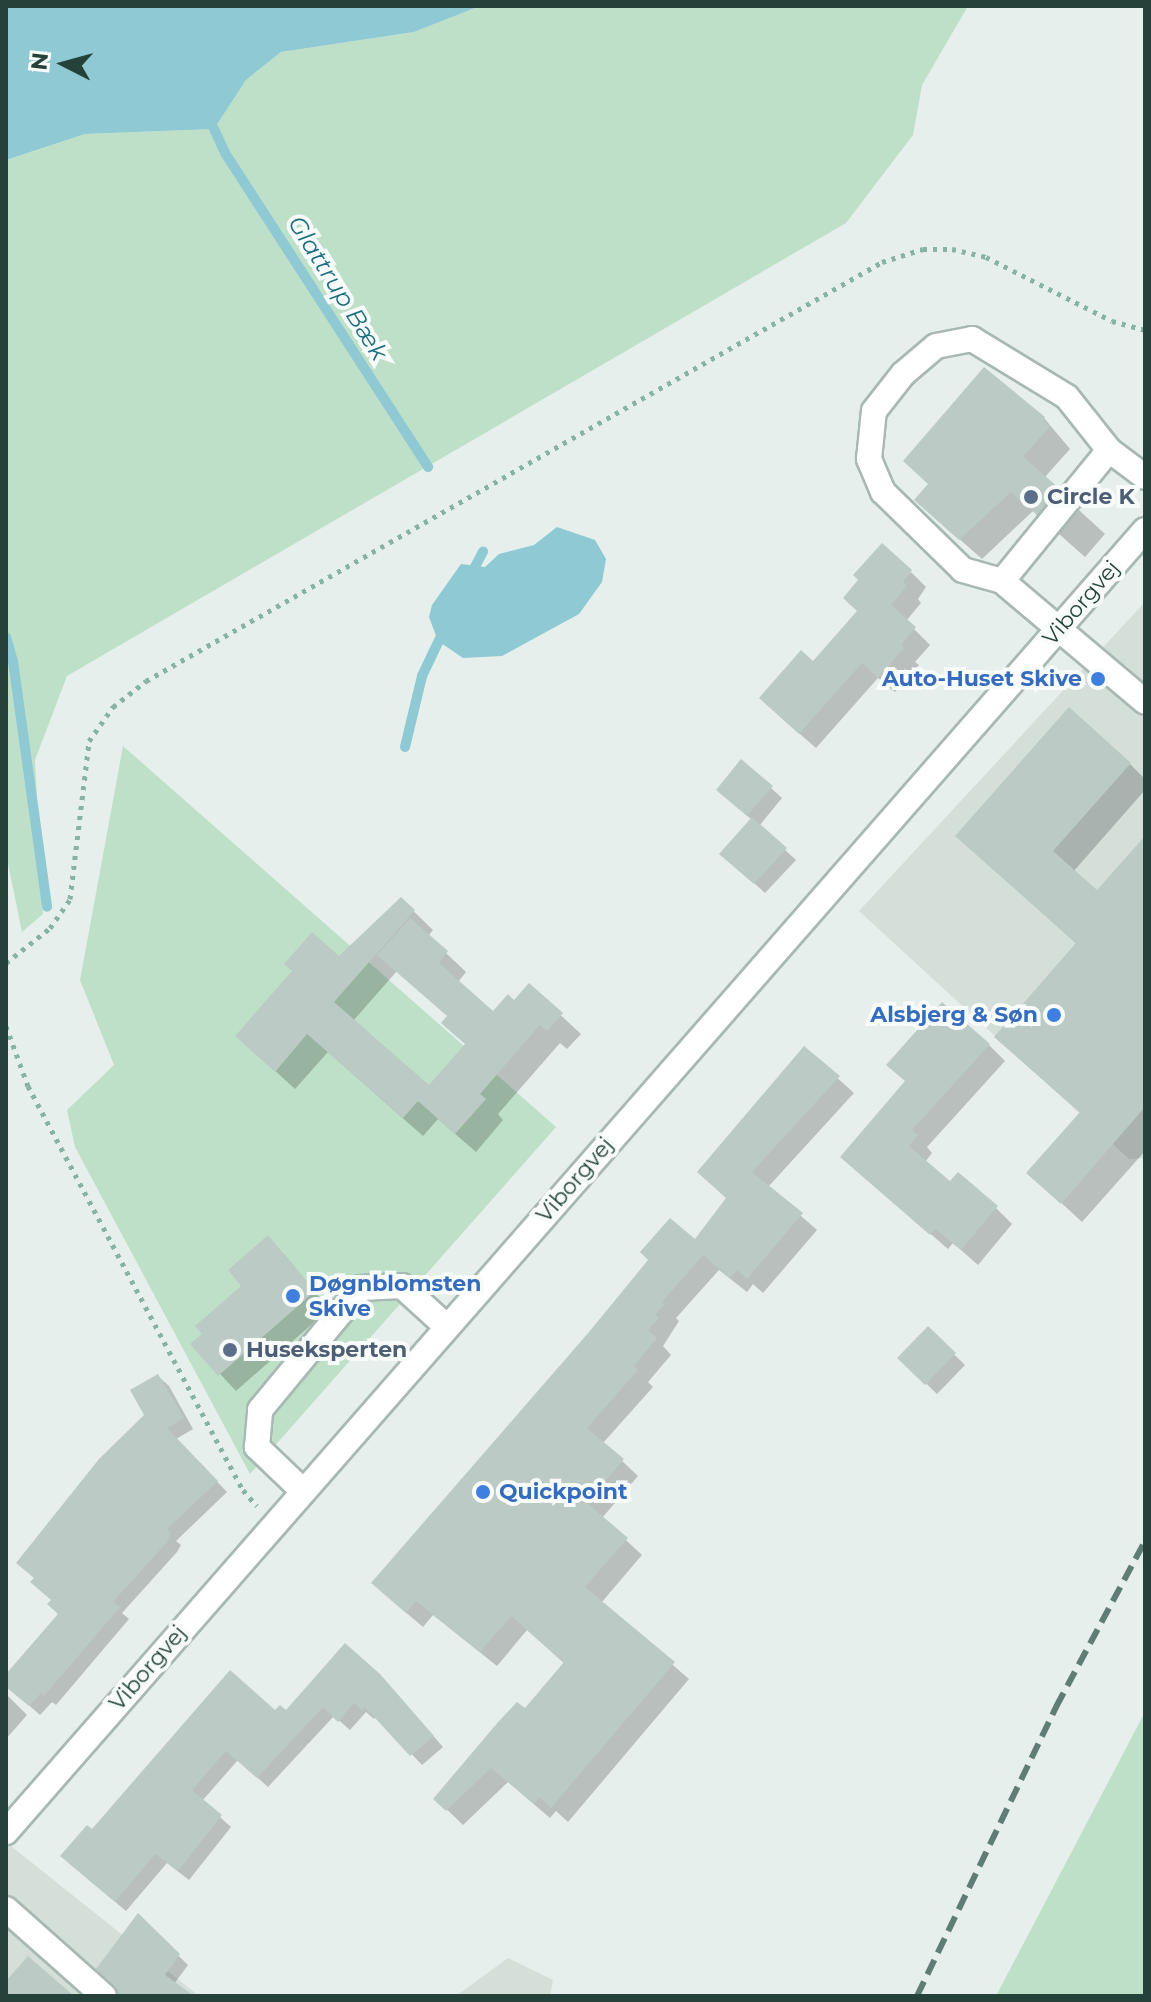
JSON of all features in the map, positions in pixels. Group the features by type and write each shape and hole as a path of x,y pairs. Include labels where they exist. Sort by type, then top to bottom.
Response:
{"street":[{"path":"1145,477 1109,450 1067,397 972,339 936,346 903,374 874,411 869,459 883,492 963,570 1002,581 1145,702"},
{"path":"1002,581 1109,450"},
{"name":"Viborgvej","path":"6,1832 1145,530"},
{"path":"303,1491 257,1447 260,1410 361,1288 402,1286 447,1327"},
{"path":"6,1909 104,1996"}],"path":[{"path":"6,963 50,928 70,899 89,741 113,707 160,673 882,262 923,249 952,249 986,257 1112,321 1145,330"},
{"path":"6,1026 28,1086 243,1490 274,1524"}],"shaded area":[{"path":"1145,602 1145,1158 1129,1159 859,911"},
{"path":"6,1842 199,1996 6,1996"},
{"path":"508,1958 553,1980 550,1996 456,1996"}],"green space":[{"path":"480,6 968,6 922,85 913,135 846,223 67,676 35,760 43,914 22,932 6,854 6,160 85,134 214,129 246,80 281,52 414,32"},
{"path":"123,746 556,1127 250,1474 75,1147 67,1110 114,1065 80,980"},
{"path":"1145,1712 1145,1996 996,1996"}],"water":[{"path":"6,6 480,6 414,32 281,52 246,80 214,129 85,134 6,160"},
{"path":"557,527 595,540 606,559 602,582 579,614 502,656 463,658 438,641 429,617 432,605 461,564 485,567 499,554 534,545"}],"building":[{"path":"984,367 1045,417 1043,420 1050,426 1023,457 1059,488 1037,515 1011,492 959,540 914,500 928,484 903,461"},
{"path":"882,543 912,570 903,582 907,586 891,605 916,627 901,645 904,648 878,678 862,663 799,734 759,698 801,650 813,661 857,611 843,598 858,580 853,575"},
{"path":"1069,707 1131,763 1053,851 1097,890 1145,836 1145,1107 1061,1204 1026,1173 1080,1112 994,1037 1076,943 955,836"},
{"path":"741,759 773,786 747,816 716,790"},
{"path":"752,817 787,848 754,884 719,854"},
{"path":"401,897 415,910 334,1002 429,1085 465,1044 441,1023 447,1016 377,955 410,918 448,951 439,963 493,1011 508,994 514,1000 529,983 563,1013 547,1031 540,1025 480,1094 486,1099 455,1134 418,1101 403,1118 307,1034 275,1072 235,1036 292,971 284,964 312,932 339,956"},
{"path":"942,1002 990,1044 912,1130 918,1135 909,1146 950,1181 958,1172 998,1206 961,1250 935,1229 930,1235 840,1157 905,1081 886,1065"},
{"path":"804,1046 840,1076 752,1172 803,1213 747,1279 737,1270 730,1278 703,1255 662,1302 665,1304 655,1315 659,1318 648,1330 657,1338 634,1366 638,1370 587,1428 624,1459 587,1503 628,1538 585,1587 675,1662 551,1808 539,1797 534,1804 491,1768 446,1811 433,1799 517,1702 525,1708 564,1662 511,1616 480,1652 416,1601 406,1613 371,1583 648,1260 640,1252 670,1218 695,1239 726,1198 697,1172"},
{"path":"268,1235 315,1291 218,1376 190,1344 202,1334 195,1326 241,1286 228,1270"},
{"path":"928,1326 956,1353 925,1385 897,1358"},
{"path":"158,1374 184,1418 167,1428 218,1481 167,1529 171,1533 167,1542 113,1602 120,1607 44,1696 41,1693 29,1706 6,1687 6,1674 58,1614 47,1604 51,1600 30,1582 34,1578 16,1563 99,1459 144,1415 130,1390"},
{"path":"345,1643 380,1674 434,1736 410,1756 365,1707 362,1710 354,1703 338,1722 323,1707 257,1778 226,1751 192,1790 222,1815 178,1871 155,1854 115,1902 60,1856 87,1825 92,1829 230,1670 275,1710 280,1705 286,1710"},
{"path":"138,1913 180,1954 165,1975 194,1996 119,1996 114,1985 96,1969"},
{"path":"28,1956 74,1996 6,1996 6,1981"}],"waterway":[{"name":"Glattrup Bæk","path":"214,129 225,153 428,467"},
{"name":"Glattrup Bæk","path":"469,578 483,552"},
{"name":"Glattrup Bæk","path":"405,747 422,676 443,632"},
{"path":"6,637 13,661 47,907"}],"railway":[{"path":"917,1996 1056,1707 1145,1541"}],"place":[{"name":"Circle K","path":"1031,497"},
{"name":"Auto-Huset Skive","path":"1098,679"},
{"name":"Alsbjerg & Søn","path":"1054,1015"},
{"name":"Døgnblomsten Skive","path":"293,1296"},
{"name":"Huseksperten","path":"230,1350"},
{"name":"Quickpoint","path":"483,1492"}]}
